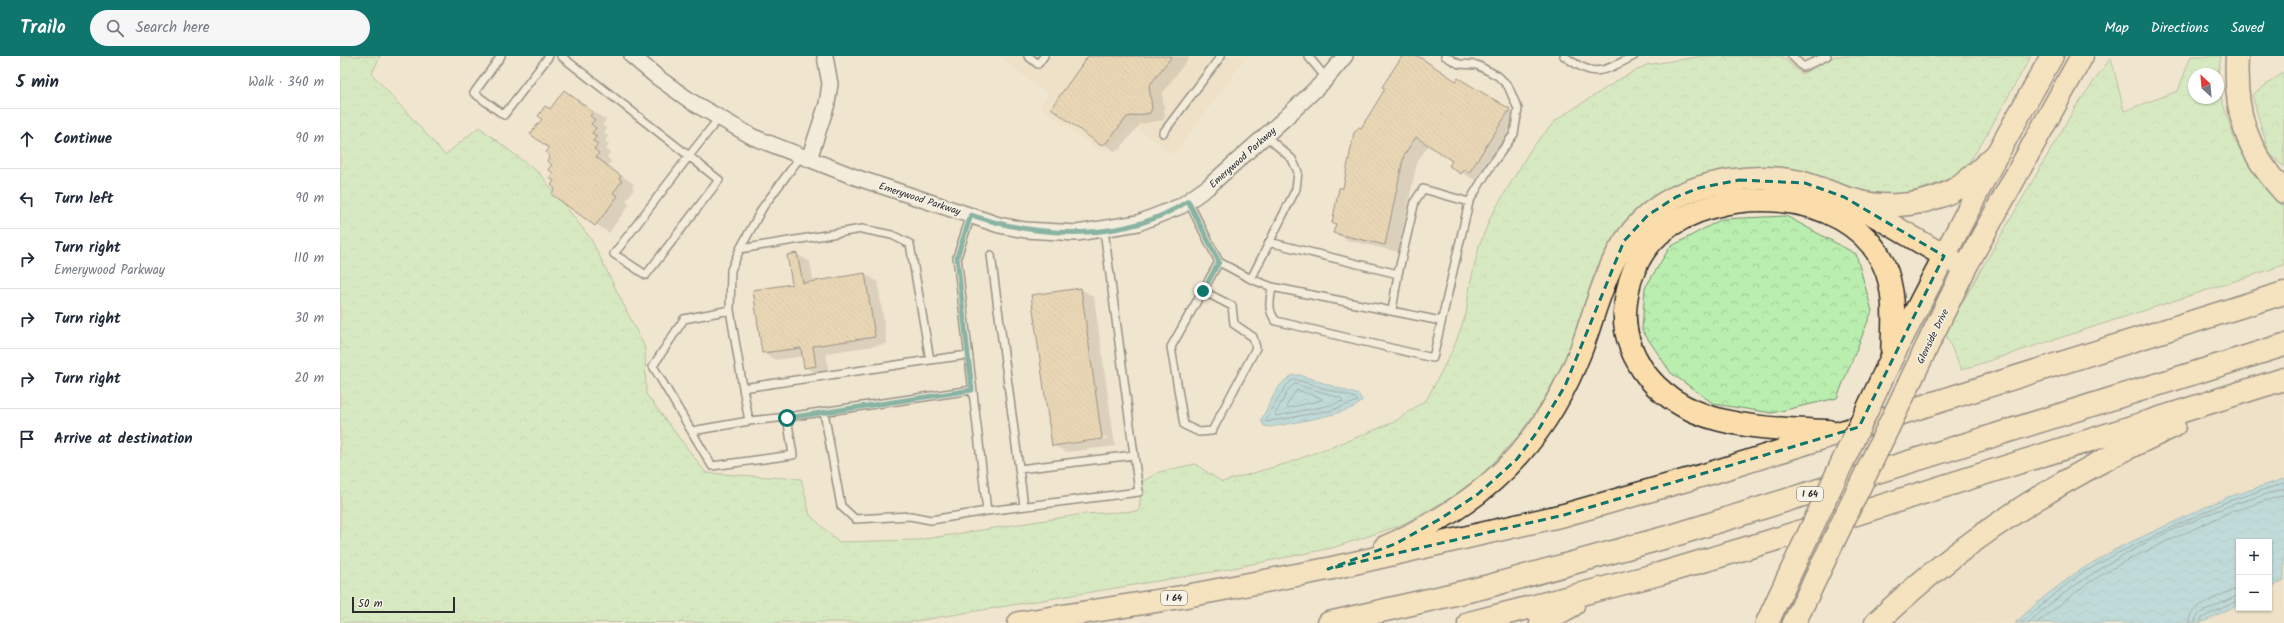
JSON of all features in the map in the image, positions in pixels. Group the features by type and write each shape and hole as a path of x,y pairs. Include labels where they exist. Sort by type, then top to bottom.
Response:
{"main road":[{"path":"1767,623 1892,357 1997,154 2052,56"},
{"name":"Glenside Drive","path":"1794,623 1964,268 2082,56"},
{"path":"2237,56 2237,102 2246,133 2265,170 2284,192"},
{"path":"1328,569 1395,544 1440,519 1478,494 1517,459 1537,432 1565,386 1580,352 1615,256 1634,228 1658,207 1699,188 1723,182 1757,178 1805,183 1844,197 1868,203 1904,205 1940,197 1955,189 1997,154"},
{"path":"1844,197 1964,268"},
{"path":"1844,432 1779,429 1720,420 1679,404 1659,390 1635,359 1626,332 1624,318 1625,299 1631,276 1646,249 1673,223 1692,213 1715,206 1772,201 1808,206 1832,214 1862,234 1883,263 1891,289 1893,311 1892,357"},
{"name":"I 64","path":"1019,623 1166,600 1328,569 1564,515 1711,473 1844,432 2284,293"},
{"name":"I 64","path":"1329,623 1492,585 1678,534 2284,345"},
{"path":"1469,623 1659,574 1767,542 2284,381"},
{"path":"1876,623 1985,532 2044,494 2135,444 2284,381"},
{"path":"1541,623 1574,605 1659,574"}],"street":[{"name":"Emerywood Parkway","path":"632,56 657,77 719,118 753,137 805,158 855,177 971,215 1025,230 1078,233 1104,230 1138,223 1163,214 1188,201 1208,187 1266,136 1326,78 1345,56"},
{"path":"805,158 827,104 830,84 825,56"}],"lane":[{"path":"501,56 474,92 504,115 549,56"},
{"path":"561,56 689,156 719,180 646,276 614,254 689,156 719,118"},
{"path":"1028,56 1038,64 1044,56"},
{"path":"1163,133 1221,56"},
{"path":"1308,56 1326,78"},
{"path":"1272,287 1269,305 1271,315 1276,321 1433,358 1469,202 1490,167 1514,134 1518,109 1508,86 1498,76 1477,65 1459,64 1445,56"},
{"path":"1564,56 1579,67 1594,72 1606,70 1634,56"},
{"path":"1792,56 1803,66 1827,56"},
{"path":"1250,279 1296,189 1298,172 1292,159 1266,136"},
{"path":"750,421 730,310 731,270 740,249 763,207 805,158"},
{"path":"1392,311 1398,274 1415,201 1423,189 1469,202"},
{"path":"1188,201 1219,262 1250,279 1272,287 1441,321"},
{"path":"971,215 957,257 987,511"},
{"path":"740,249 862,229 892,235 910,244 930,360"},
{"path":"824,412 841,506 856,519 910,516 931,520 1024,506 1139,492 1104,230"},
{"path":"1269,242 1398,274"},
{"path":"991,255 1024,506"},
{"path":"1203,291 1232,306 1234,324 1253,337 1256,348 1212,431 1199,432 1184,425 1171,347 1219,262"},
{"path":"730,310 684,319 653,366 712,466 793,455 787,418"},
{"path":"743,388 968,355"},
{"path":"692,432 750,421 787,418 972,390"},
{"path":"1019,469 1134,455"}],"highlighted area":[{"path":"1739,180 1805,183 1844,197 1944,256 1859,427 1564,515 1328,569 1395,544 1440,519 1478,494 1517,459 1537,432 1565,386 1624,241 1648,215 1676,197 1699,188"}],"shaded area":[{"path":"999,56 1247,56 1174,155 1131,124 1103,153 1040,107 1048,94"},
{"path":"1781,56 1835,56 1802,74"},
{"path":"2284,382 2284,623 1876,623 1940,567 2174,426"}],"green space":[{"path":"340,56 380,56 372,74 445,155 479,127 540,174 591,239 645,348 646,394 706,473 801,479 810,515 838,542 918,540 1084,514 1139,511 1142,482 1159,472 1195,464 1222,482 1288,463 1394,422 1427,399 1454,347 1466,314 1470,285 1479,246 1491,216 1531,149 1556,120 1620,79 1646,65 1704,56 1781,56 1802,74 1835,56 2031,56 1982,143 1967,165 1946,180 1912,193 1886,196 1754,172 1617,234 1597,268 1565,361 1543,401 1519,435 1484,473 1449,499 1399,526 1332,548 1218,571 910,622 340,623"},
{"path":"2191,56 2221,56 2219,68 2188,68 2188,104 2223,104 2235,141 2259,182 2284,206 2284,265 1961,370 1945,332 2076,106 2111,58 2124,111 2178,91"},
{"path":"2284,72 2284,167 2269,153 2252,95"},
{"path":"1786,216 1856,254 1872,311 1837,398 1772,413 1714,404 1671,373 1642,330 1645,288 1670,247 1722,219"}],"water":[{"path":"1294,375 1300,375 1359,395 1362,400 1358,405 1336,413 1305,421 1270,427 1264,426 1261,420 1274,394 1283,382"},
{"path":"2284,479 2284,580 2272,586 2272,539 2236,539 2236,606 2201,623 2015,623 2044,597 2077,572 2116,549 2225,498"}],"building":[{"path":"1088,56 1172,56 1149,86 1152,108 1150,113 1127,117 1106,143 1100,145 1051,108"},
{"path":"1402,56 1418,56 1456,81 1458,78 1510,109 1469,173 1464,169 1461,174 1449,166 1452,161 1416,137 1404,155 1385,245 1333,233 1336,224 1332,223 1339,188 1343,188 1354,133 1359,127 1361,128 1385,89 1382,87"},
{"path":"564,90 593,112 590,116 595,120 591,124 596,128 592,133 597,136 593,141 598,144 594,149 599,153 596,157 621,176 619,179 622,181 613,193 618,196 595,226 551,194 555,189 551,185 554,181 549,178 553,173 548,169 552,165 547,161 550,156 546,153 549,148 530,134 542,119 538,116 545,106 550,109"},
{"path":"797,253 803,283 865,273 875,337 813,346 816,366 804,368 801,348 762,353 753,290 792,284 787,255"},
{"path":"1081,288 1102,439 1052,446 1031,295"}],"route":[{"path":"787,418 972,390 957,257 971,215 1000,225 1025,230 1078,233 1138,223 1163,214 1181,206 1188,201 1219,262 1203,291"}]}
